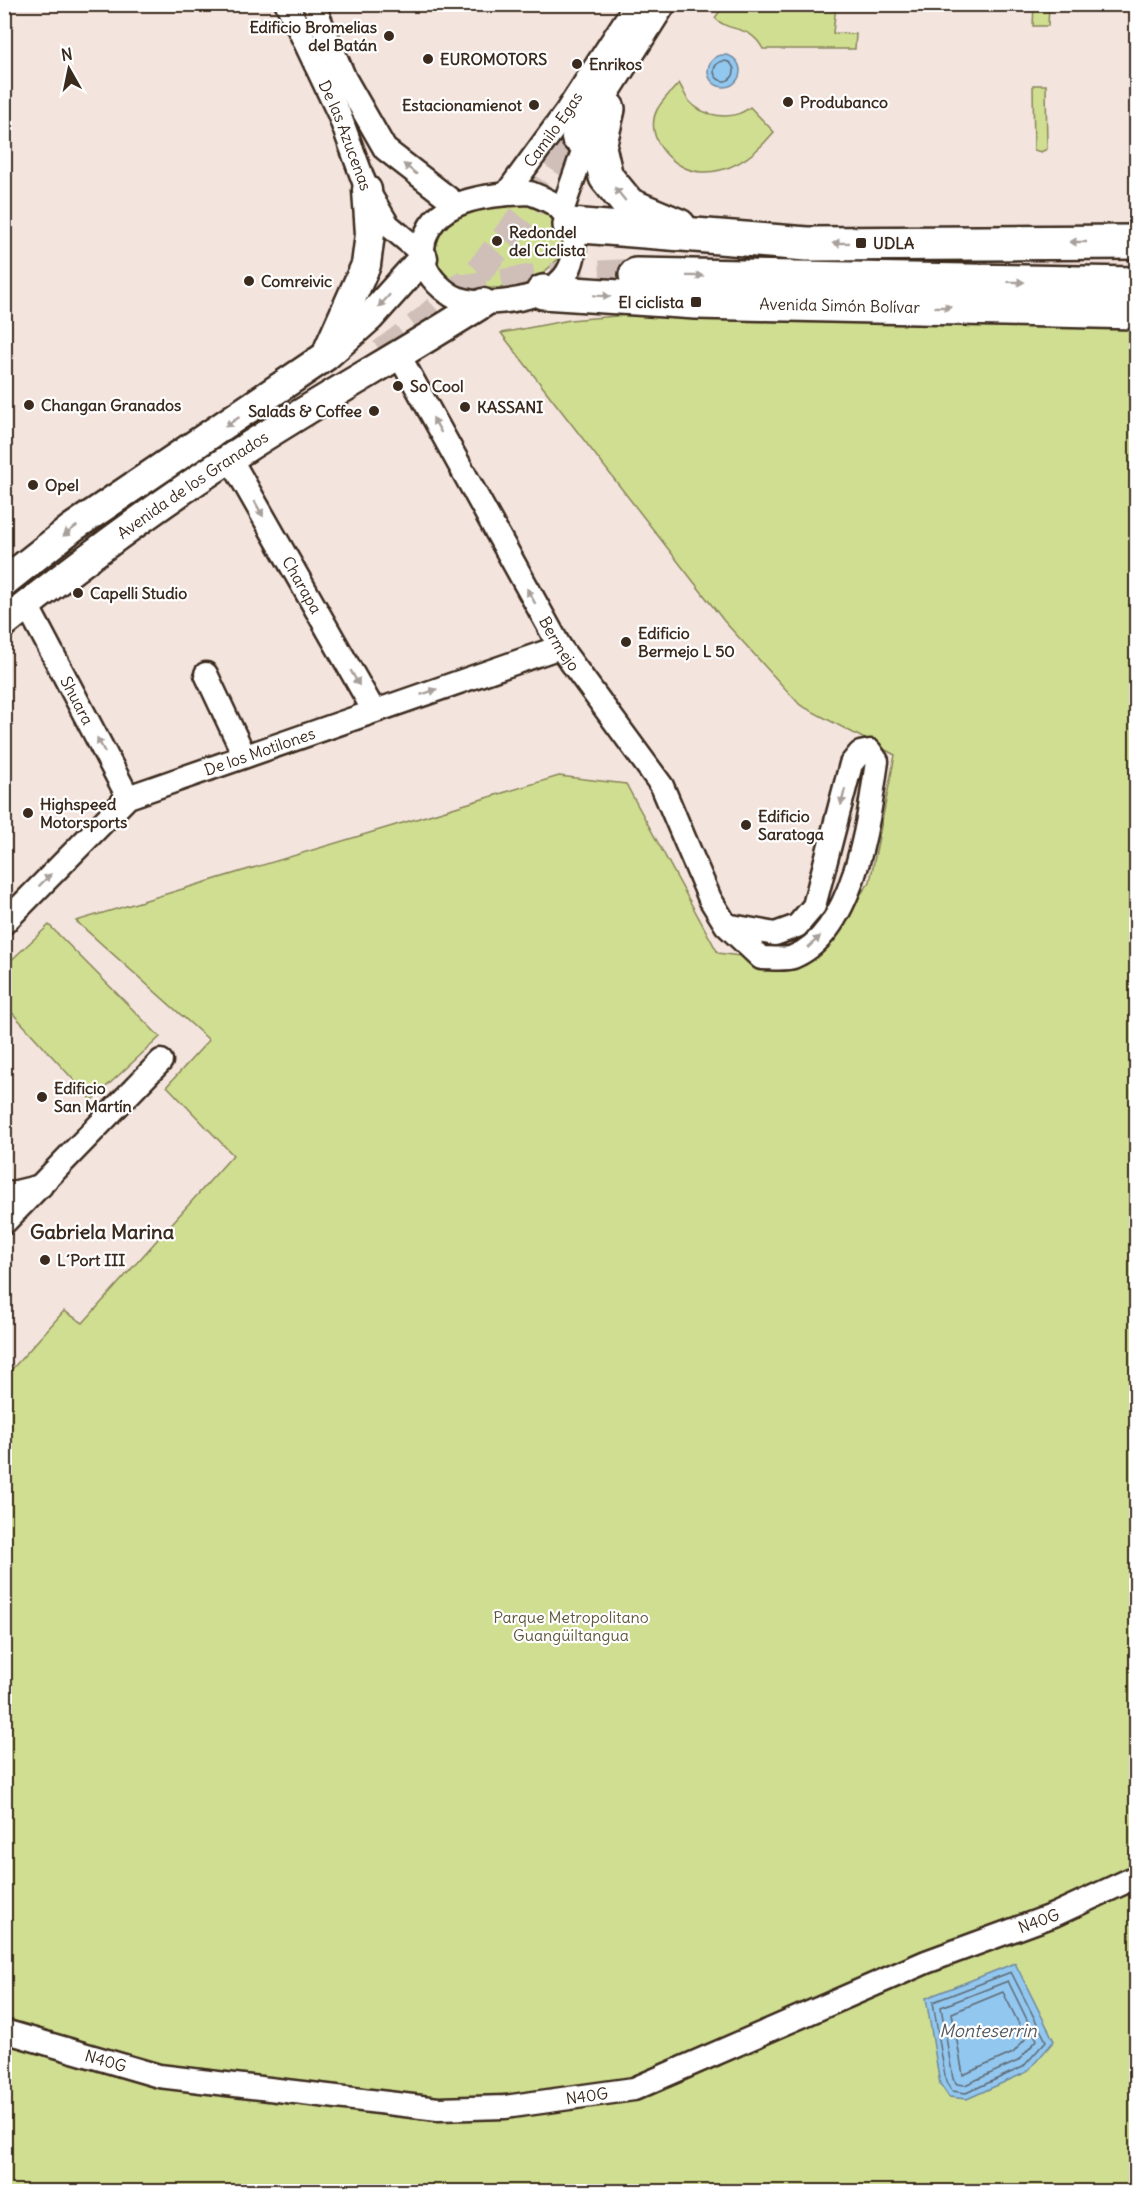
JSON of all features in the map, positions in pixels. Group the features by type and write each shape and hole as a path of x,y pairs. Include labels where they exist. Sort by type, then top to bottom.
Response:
{"highway":[{"path":"608,109 599,147 606,177 628,205 708,238"},
{"path":"566,218 708,238 807,244 1137,242"},
{"path":"636,275 1137,284"},
{"name":"Avenida Simón Bolívar","path":"543,292 696,302 1137,312"}],"main road":[{"path":"576,138 661,4"},
{"path":"326,356 366,265 370,234 367,190"},
{"name":"Avenida de los Granados","path":"4,582 72,528 326,356 370,317 423,256"},
{"name":"Avenida de los Granados","path":"4,623 136,523 230,458 400,357 483,303"},
{"path":"262,438 353,373"}],"street":[{"name":"De las Azucenas","path":"287,4 339,114 367,190 388,225 423,256"},
{"name":"De las Azucenas","path":"313,4 345,79 385,149 456,204"},
{"name":"Camilo Egas","path":"506,194 566,112 636,4"},
{"path":"566,218 587,140 677,4"},
{"path":"530,193 548,200 566,218 574,242 573,260 558,283 543,292 483,303 467,302 452,296 428,274 423,256 424,239 431,224 456,204 506,194 530,193"},
{"name":"Bermejo","path":"400,357 560,647 662,786 710,899 726,925 761,958 792,958 812,946 830,926 844,903 864,836 878,761 870,751 860,753 851,764 814,906 797,926 775,934 726,925"},
{"name":"Charapa","path":"230,458 374,711"},
{"name":"Shuara","path":"27,605 128,797"},
{"name":"De los Motilones","path":"4,923 128,797 560,647"},
{"path":"206,674 244,756"},
{"path":"4,1223 161,1061"},
{"path":"4,1195 42,1186"},
{"name":"N40G","path":"4,2031 159,2076 438,2109 505,2107 634,2089 926,1962 1054,1915 1137,1877"}],"green space":[{"path":"724,5 836,5 833,33 856,34 855,49 763,49 752,35 727,26 715,18"},
{"path":"1034,5 1049,5 1048,26 1033,26"},
{"path":"679,83 688,100 701,110 709,114 727,116 743,112 750,107 774,132 760,148 725,169 704,172 693,171 682,166 664,151 657,141 654,130 654,119 658,108"},
{"path":"1033,85 1046,85 1047,149 1041,152 1034,150"},
{"name":"Redondel del Ciclista","path":"500,203 536,208 545,212 557,225 566,250 535,278 509,287 478,288 463,285 451,279 441,270 436,257 438,239 443,231 460,216"},
{"name":"Parque Metropolitano Guangüiltangua","path":"640,314 1136,328 1136,2191 5,2192 5,1377 64,1311 83,1323 233,1155 167,1086 209,1040 76,921 559,776 626,784 718,953 806,965 870,882 895,755 800,705 724,621 501,333 570,320"},
{"path":"49,925 160,1037 92,1100 5,1005 5,966"}],"water":[{"path":"724,55 735,60 740,71 735,82 724,87 713,82 708,71 713,60"},
{"name":"Monteserrin","path":"1015,1963 1054,2041 1027,2072 967,2099 949,2097 940,2084 926,1998"}],"tunnel":[{"path":"382,353 424,321 479,271 533,203 576,138"},
{"path":"454,292 540,280 636,275"}],"place":[{"name":"Edificio Bromelias del Batán","path":"389,36"},
{"name":"EUROMOTORS","path":"428,59"},
{"name":"Enrikos","path":"577,64"},
{"name":"Produbanco","path":"788,102"},
{"name":"Estacionamienot","path":"534,105"},
{"name":"Redondel del Ciclista","path":"497,241"},
{"name":"UDLA","path":"861,243"},
{"name":"Comreivic","path":"249,281"},
{"name":"El ciclista","path":"696,302"},
{"name":"So Cool","path":"398,386"},
{"name":"Changan Granados","path":"29,405"},
{"name":"KASSANI","path":"465,407"},
{"name":"Salads & Coffee","path":"374,411"},
{"name":"Opel","path":"33,485"},
{"name":"Capelli Studio","path":"78,593"},
{"name":"Edificio Bermejo L 50","path":"626,642"},
{"name":"Highspeed Motorsports","path":"28,813"},
{"name":"Edificio Saratoga","path":"746,825"},
{"name":"Edificio San Martín","path":"42,1097"},
{"name":"L´Port III","path":"45,1260"}],"district":[{"name":"Gabriela Marina","path":"102,1232"}]}
